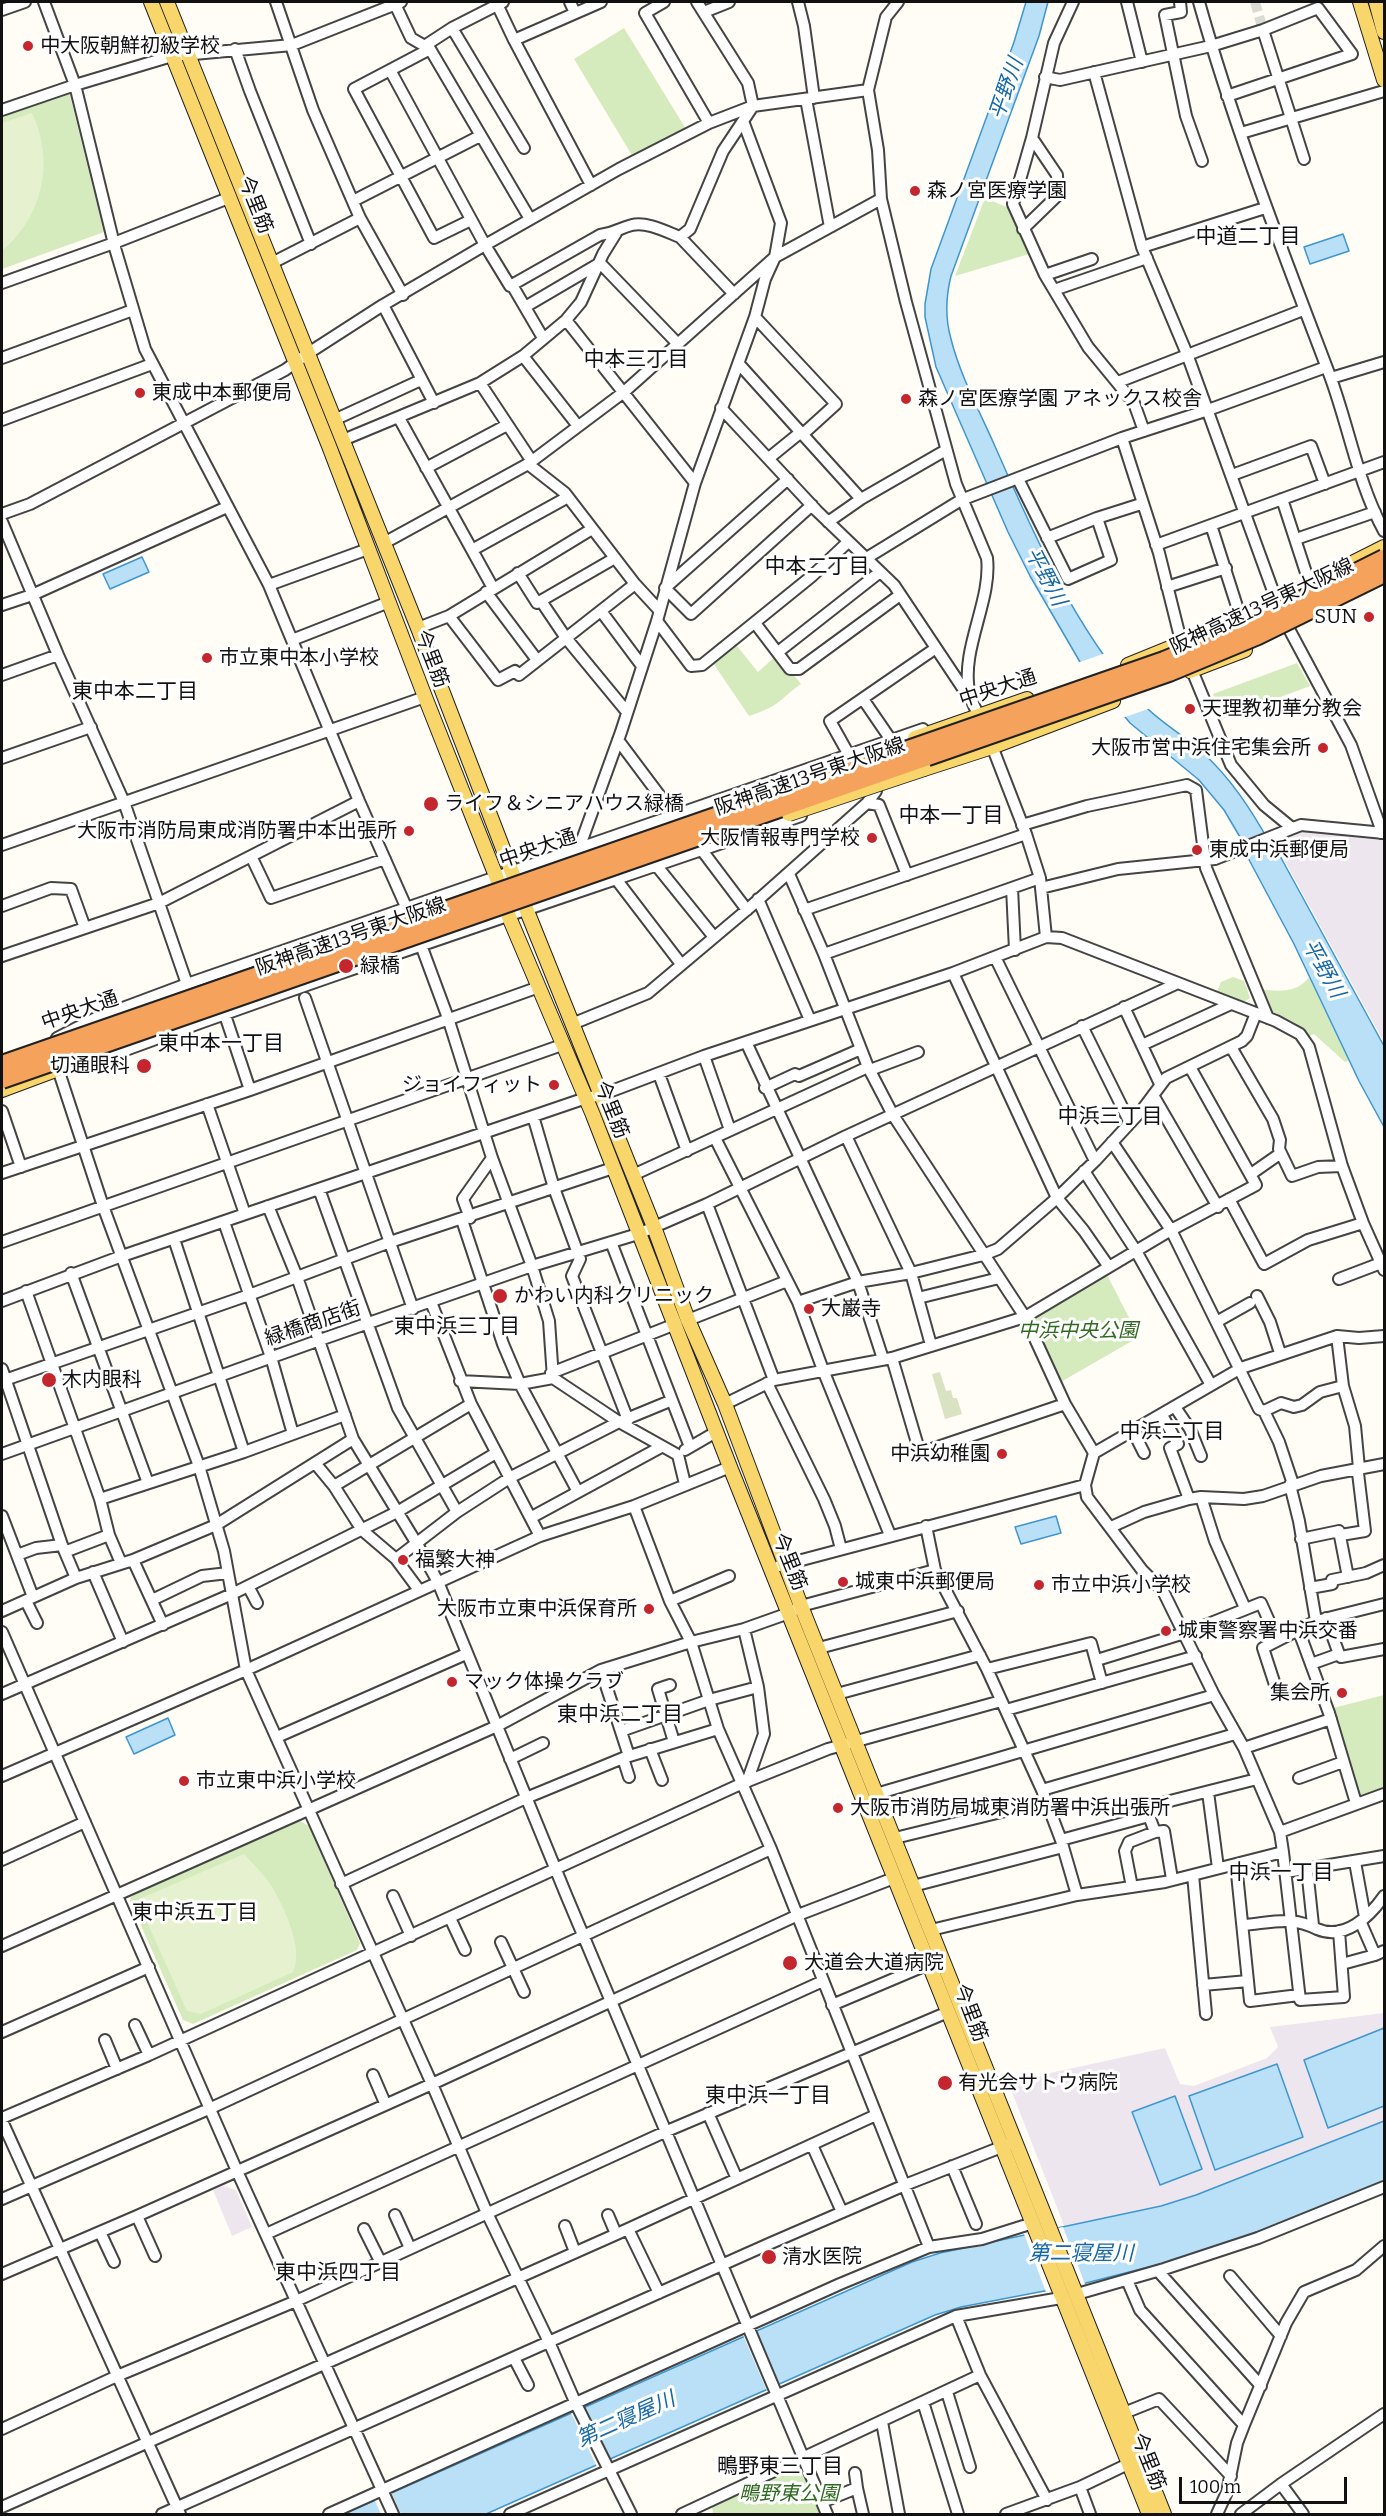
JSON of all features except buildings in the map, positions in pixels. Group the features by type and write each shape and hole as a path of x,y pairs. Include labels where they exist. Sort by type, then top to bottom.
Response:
{"highway":[{"name":"阪神高速13号東大阪線","path":"2,1064 1164,660 1254,623 1384,558"},
{"name":"阪神高速13号東大阪線","path":"2,1080 1159,676 1258,636 1384,574"}],"main road":[{"name":"今里筋","path":"151,2 231,197 301,358 343,440 418,628 527,911 654,1227 688,1320 725,1404 785,1565 795,1609 842,1746 1000,2147 1149,2514"},
{"name":"今里筋","path":"167,2 272,263 301,358 368,549 510,917 614,1168 673,1325 770,1568 819,1648 1164,2514"},
{"path":"1360,2 1384,80"},
{"path":"1376,2 1384,32"},
{"name":"中央大通","path":"2,1059 979,714 1081,683 1241,619 1384,547"},
{"path":"2,1090 127,1043 425,938 992,747 1210,665 1384,582"}],"street":[{"path":"2,10 25,2"},
{"path":"44,2 75,85 114,243 145,349 269,585 329,732 407,909"},
{"path":"276,2 313,110 360,218 403,294"},
{"path":"2,110 172,56 292,45 397,2 411,38 428,47 530,219"},
{"path":"471,220 434,238 354,89 390,70 428,47 453,28 499,2 514,40 591,185"},
{"path":"570,2 575,13"},
{"path":"514,40 601,2"},
{"path":"664,2 645,13 709,123"},
{"path":"680,237 690,229 723,151 753,106 748,83 698,2"},
{"path":"704,12 729,2"},
{"path":"798,2 804,26 810,98 830,227"},
{"path":"898,2 886,16 868,90 878,150 881,199 946,450 962,500 986,553 988,569 968,672 970,700"},
{"path":"1073,2 1054,43 1032,138 1013,204 1054,290 1088,347 1134,403 1144,431"},
{"path":"1127,2 1142,62"},
{"path":"1180,2 1181,12 1166,15 1186,116 1202,162"},
{"path":"1199,2 1227,96 1265,208 1328,373 1375,512 1384,531"},
{"path":"1045,77 1060,80 1212,46 1263,30 1318,8 1352,54 1227,96"},
{"path":"453,28 524,148"},
{"path":"1263,30 1304,159"},
{"path":"235,49 311,244"},
{"path":"390,70 485,245 543,338"},
{"path":"1094,72 1142,247 1187,354 1277,602"},
{"path":"2,514 30,504 285,370 383,305 485,245 591,185 709,123 753,106 868,90"},
{"path":"1241,133 1384,91"},
{"path":"585,847 582,840 642,666 695,483 755,317 765,279 775,257 781,222 743,121"},
{"path":"353,201 480,136"},
{"path":"1023,229 1058,195 1057,176 1032,138"},
{"path":"2,283 114,243 231,197"},
{"path":"384,543 530,462 624,392 775,257 881,199"},
{"path":"1142,247 1265,208"},
{"path":"272,263 360,218"},
{"path":"512,285 583,243 600,235 616,233 634,224 648,226 680,237 734,294"},
{"path":"343,440 480,383 523,356 566,320 581,302 616,233"},
{"path":"1054,290 1147,258"},
{"path":"1045,274 1092,259"},
{"path":"525,307 600,264"},
{"path":"600,264 678,344"},
{"path":"383,305 434,402"},
{"path":"2,358 133,310"},
{"path":"1118,382 1303,310"},
{"path":"755,317 836,404 769,458"},
{"path":"566,320 695,483"},
{"path":"523,356 578,426"},
{"path":"865,559 962,500 1122,438 1328,373 1384,362"},
{"path":"2,420 152,364"},
{"path":"738,364 861,499"},
{"path":"334,420 421,380"},
{"path":"480,383 530,462 568,497 658,615 691,666 702,666 812,576 848,542"},
{"path":"721,408 828,522 894,585 979,714 1024,829 1040,883 1047,937"},
{"path":"399,418 472,550 490,590 537,660"},
{"path":"426,468 507,425"},
{"path":"1122,438 1141,504 1156,545 1181,643 1234,769 1264,805 1292,828"},
{"path":"1232,475 1311,446 1325,484"},
{"path":"828,522 861,499 946,450"},
{"path":"1156,545 1384,462"},
{"path":"665,588 789,478"},
{"path":"1016,480 1068,579 1111,560 1097,518"},
{"path":"472,550 568,497"},
{"path":"1282,499 1310,585"},
{"path":"1047,538 1097,518 1141,504"},
{"path":"665,588 691,614 812,505"},
{"path":"2,605 32,595 227,507"},
{"path":"1296,538 1375,512"},
{"path":"2,522 124,802 187,984"},
{"path":"1211,525 1241,619"},
{"path":"418,628 449,616 592,529"},
{"path":"269,585 368,549"},
{"path":"518,573 537,603 615,558"},
{"path":"1167,587 1226,568"},
{"path":"778,652 880,572"},
{"path":"449,616 498,680 514,671 519,675 635,584"},
{"path":"755,622 790,669 799,669 900,595"},
{"path":"292,640 389,602"},
{"path":"541,602 566,638 627,712"},
{"path":"601,611 642,666"},
{"path":"824,954 1012,888 1118,868 1207,860 1245,848 1292,828 1310,825 1382,833 1351,745 1289,629"},
{"path":"849,755 830,721 936,648"},
{"path":"2,675 58,655"},
{"path":"2,845 424,697"},
{"path":"863,699 891,740"},
{"path":"49,1042 96,1018 187,984 891,740 947,721 979,714"},
{"path":"2,758 91,727"},
{"path":"618,740 675,816"},
{"path":"631,2514 577,2407 549,2342 487,2213 432,2084 340,1884 246,1670 228,1573 200,1466 103,1206 58,1069 88,1064 422,945 958,764 992,747"},
{"path":"804,910 907,875 1087,806 1187,785 1196,790 1207,860 1206,868 1268,1018"},
{"path":"572,1024 648,993 789,874 867,803 876,791"},
{"path":"2,956 159,903 359,801"},
{"path":"867,803 879,805 907,875"},
{"path":"701,849 747,910"},
{"path":"251,856 271,898 385,859"},
{"path":"656,865 714,937"},
{"path":"789,874 824,954 869,1069 893,1115 1025,1317 1065,1404 1094,1453"},
{"path":"616,879 681,964"},
{"path":"2,906 51,888 71,889 85,928"},
{"path":"1012,888 1015,950"},
{"path":"758,899 810,1020"},
{"path":"2,1301 71,1273 484,1132 601,1095 704,1056 953,973 1047,937 1062,939 1178,983 1268,1018 1300,1034 1309,1047 1342,1166 1363,1223 1383,1267 1339,1279"},
{"path":"422,945 448,1018 492,1158 532,1266 549,1321 552,1375"},
{"path":"995,957 1095,1161"},
{"path":"953,973 1057,1198 1109,1267"},
{"name":"緑橋商店街","path":"2,1454 532,1266 654,1227 1124,1006 1178,983"},
{"path":"2,1173 250,1090 539,987"},
{"path":"305,998 413,1309"},
{"path":"1142,1045 1231,1004"},
{"path":"1124,1006 1160,1084"},
{"path":"798,1302 858,1282 911,1273 998,1249 1057,1198 1095,1161 1130,1124 1166,1078 1232,1047 1247,1036 1256,1013"},
{"path":"225,1015 250,1090"},
{"path":"1083,1026 1130,1124"},
{"path":"746,1042 765,1088 858,1282 920,1453 1065,1404"},
{"path":"2,1242 562,1045"},
{"path":"1232,1047 1273,1119 1280,1140 1279,1149 1292,1176 1318,1167 1342,1166"},
{"path":"765,1088 795,1074 799,1076 813,1072 861,1049"},
{"path":"633,1175 776,1109 869,1069 918,1052"},
{"path":"704,1056 730,1130"},
{"path":"725,1404 771,1381 887,1358 1025,1317 1171,1230 1256,1185 1190,1067"},
{"path":"660,1074 687,1151"},
{"path":"1153,1095 1218,1207"},
{"path":"207,1104 245,1214"},
{"path":"2,1111 21,1167"},
{"path":"533,1116 554,1188 580,1259 572,1276 623,1421"},
{"path":"846,1136 911,1273 931,1345"},
{"path":"716,1138 798,1302 890,1536"},
{"path":"1112,1142 1171,1230 1218,1321 1259,1409 1264,1411 1279,1442 1292,1481 1290,1485 1299,1521 1310,1588 1321,1620 1339,1654 1341,1657 1384,1649"},
{"path":"1251,1174 1281,1152"},
{"path":"492,1158 463,1199 466,1219 483,1285 520,1384 578,1492"},
{"path":"76,1578 3,1376 51,1364 249,1295 390,1242 466,1219 614,1168"},
{"path":"1084,1171 1136,1251 1211,1386"},
{"path":"319,1189 390,1387 414,1437 457,1512"},
{"path":"1229,1199 1264,1264 1308,1240 1363,1223"},
{"path":"707,1204 771,1381 824,1499 842,1549"},
{"path":"268,1206 297,1277 317,1341 353,1439 438,1582 556,1870 827,2514"},
{"path":"224,1222 271,1358 293,1434"},
{"path":"174,1239 244,1452"},
{"path":"611,1242 670,1401 690,1447"},
{"path":"71,1273 148,1483"},
{"path":"918,1298 999,1278"},
{"path":"688,1320 787,1281"},
{"path":"27,1291 99,1499 109,1535 121,1563"},
{"path":"1218,1321 1253,1299 1270,1322 1280,1353"},
{"path":"431,1302 460,1381 540,1536"},
{"path":"460,1381 520,1384 552,1375 673,1325"},
{"path":"1337,1336 1343,1386 1355,1426 1365,1531 1341,1535"},
{"path":"1339,1930 1344,1997 1300,2000 1280,1832 1244,1749 1214,1695 1163,1591 1142,1570 1087,1497 1084,1485 1094,1453 1240,1368 1337,1336 1359,1338 1384,1336"},
{"path":"552,1375 661,1447 678,1455"},
{"path":"1264,1411 1281,1403 1294,1407 1302,1405 1320,1392 1343,1386"},
{"path":"396,1559 457,1512 511,1478 623,1421 670,1401"},
{"path":"334,1486 471,1404"},
{"path":"1175,1407 1190,1429 1201,1456"},
{"path":"99,1499 244,1452 345,1414"},
{"path":"1162,1415 1178,1444 1170,1448 1189,1499"},
{"path":"1133,1431 1144,1453"},
{"path":"678,1455 716,1432"},
{"path":"2,1611 76,1578 133,1560 216,1525 353,1439"},
{"path":"532,1517 661,1447"},
{"path":"2,1694 232,1594 397,1512 496,1453"},
{"path":"678,1455 685,1485"},
{"path":"315,1463 334,1486 362,1530 396,1559 419,1590"},
{"path":"1111,1527 1144,1512 1189,1499 1201,1497 1244,1499 1263,1496 1290,1485 1384,1464"},
{"path":"2,1776 246,1670 540,1536 634,1506 730,1467"},
{"path":"770,1568 1084,1485"},
{"path":"1201,1497 1215,1541 1245,1608"},
{"path":"634,1506 670,1601 691,1642 718,1729 745,1783 929,2247"},
{"path":"2,1516 17,1555 36,1623"},
{"path":"926,1526 935,1570 980,1654 1042,1790 1062,1844 1077,1895"},
{"path":"1301,1539 1340,1531 1348,1577"},
{"path":"17,1555 36,1548 64,1548 109,1535"},
{"path":"133,1560 163,1625"},
{"path":"1310,1588 1332,1584 1332,1580 1384,1565"},
{"path":"2,1946 497,1726 601,1670 691,1642 744,1629 795,1609 935,1570"},
{"path":"93,1572 123,1642"},
{"path":"152,1600 202,1576 228,1573"},
{"path":"670,1601 729,1576"},
{"path":"248,1586 257,1603"},
{"path":"1097,1660 1183,1633 1261,1603 1269,1621 1281,1637"},
{"path":"1277,1691 1263,1648 1281,1637 1321,1620 1384,1604"},
{"path":"819,1648 958,1611"},
{"path":"744,1629 758,1687 764,1734 745,1783"},
{"path":"2,1632 237,2171 393,2514"},
{"path":"1297,1632 1301,1637 1331,1719 1356,1803"},
{"path":"987,1669 1091,1643 1102,1683"},
{"path":"277,1737 466,1654"},
{"path":"837,1694 980,1654"},
{"path":"1311,1664 1339,1654"},
{"path":"178,2511 2,2119 373,1954 745,1783 856,1741 1102,1683 1196,1656"},
{"path":"601,1670 621,1731 629,1777"},
{"path":"670,1685 658,1689 674,1742"},
{"path":"621,1731 709,1700 758,1687"},
{"path":"876,1794 1214,1695"},
{"path":"1244,1749 1331,1719"},
{"path":"340,1884 526,1798 626,1757 718,1729"},
{"path":"1042,1790 1235,1734"},
{"path":"510,1759 543,1743"},
{"path":"650,1749 662,1780"},
{"path":"1299,1778 1343,1762"},
{"path":"1155,1832 1149,1816 1150,1806 1257,1779"},
{"path":"1208,1792 1218,1868"},
{"path":"1280,1832 1384,1794"},
{"path":"895,1838 1046,1801"},
{"path":"913,1886 1062,1844 1149,1816"},
{"path":"2,1860 85,1822"},
{"path":"1131,1887 1125,1851 1129,1842 1155,1832 1164,1831 1172,1879"},
{"path":"2,2199 211,2108 771,1849"},
{"path":"931,1930 1077,1895 1165,1882 1283,1852"},
{"path":"1286,1872 1384,1856"},
{"path":"1342,1964 1380,1953 1363,1920 1355,1862"},
{"path":"1236,1864 1250,2001 1299,1995"},
{"path":"1307,1869 1313,1925"},
{"path":"1193,1875 1206,2014"},
{"path":"2,2274 432,2084 798,1915 894,1878"},
{"path":"393,1896 411,1936"},
{"path":"1243,1925 1290,1921 1313,1925 1318,1929 1339,1930 1363,1920 1384,1896"},
{"path":"450,1918 465,1950"},
{"path":"501,1942 524,1992"},
{"path":"832,2005 929,1964"},
{"path":"2,2031 149,1967"},
{"path":"266,2234 823,1981"},
{"path":"1203,1985 1248,1981"},
{"path":"2,2428 117,2376 296,2301 667,2130 948,2012"},
{"path":"135,2025 149,2055"},
{"path":"105,2040 117,2069"},
{"path":"373,2075 386,2103"},
{"path":"708,2113 737,2180"},
{"path":"2,2507 628,2229 876,2115"},
{"path":"162,2514 178,2511 353,2429 842,2212 1015,2142"},
{"path":"812,2145 842,2212"},
{"path":"952,2166 976,2224"},
{"path":"1076,2290 1127,2280 1258,2238 1384,2187"},
{"path":"395,2215 410,2247"},
{"path":"608,2215 616,2234"},
{"path":"137,2216 155,2256"},
{"path":"566,2226 575,2252"},
{"path":"329,2514 383,2493 577,2407 749,2329 840,2284 929,2247 1034,2228"},
{"path":"364,2229 380,2261"},
{"path":"628,2229 659,2293"},
{"path":"100,2232 114,2262"},
{"path":"1217,2514 1227,2492 1237,2443 1244,2425 1281,2336 1304,2292 1356,2270 1384,2246"},
{"path":"1158,2271 1261,2386"},
{"path":"1230,2276 1281,2336"},
{"path":"1127,2280 1140,2310 1244,2425"},
{"path":"510,2514 606,2467 956,2316 1060,2294"},
{"path":"956,2316 980,2375 1047,2500"},
{"path":"514,2358 528,2385"},
{"path":"682,2514 980,2375"},
{"path":"947,2392 970,2467"},
{"path":"1124,2413 1159,2399 1231,2476"},
{"path":"923,2402 958,2514"},
{"path":"1241,2514 1384,2414"},
{"path":"882,2422 899,2514"},
{"path":"1006,2514 1020,2513 1128,2464"},
{"path":"855,2473 863,2514"},
{"path":"1281,2484 1302,2514"},
{"path":"1080,2487 1090,2514"},
{"path":"822,2502 857,2488"}],"shaded area":[{"path":"1310,830 1384,838 1384,1042 1275,843 1299,832"},
{"path":"1384,2013 1384,2121 1196,2195 1161,2206 1065,2228 1010,2087 1050,2073 1165,2048 1180,2084 1194,2086 1267,2058 1278,2047 1270,2027"},
{"path":"223,2186 236,2190 252,2227 232,2236 213,2190"}],"green space":[{"path":"624,28 686,129 633,157 574,59"},
{"path":"69,92 104,232 2,269 2,117"},
{"path":"32,113 43,150 41,187 36,205 27,222 2,251 2,123"},
{"path":"985,198 1009,208 1029,254 955,276"},
{"path":"737,646 758,672 777,655 801,684 773,706 749,716 713,663"},
{"path":"1297,663 1310,686 1224,718 1213,694"},
{"path":"1233,977 1244,981 1250,998 1244,1002 1217,991 1221,982"},
{"path":"1309,977 1349,1060 1345,1062 1314,1034 1309,1036 1296,1027 1295,1023 1273,1012 1264,990 1283,991 1294,988"},
{"name":"中浜中央公園","path":"1107,1275 1139,1337 1059,1383 1030,1318"},
{"path":"940,1372 946,1391 951,1390 953,1398 957,1398 962,1414 945,1419 932,1374"},
{"path":"1384,1695 1384,1792 1358,1798 1333,1708"},
{"path":"300,1821 309,1826 360,1943 357,1950 193,2024 183,2020 130,1901 132,1895"},
{"path":"244,1854 269,1883 287,1917 296,1952 293,1972 201,2014 187,2011 137,1900"},
{"name":"鴫野東公園","path":"795,2469 802,2472 820,2514 713,2514 712,2506"}],"water":[{"name":"平野川","path":"1026,2 1048,2 1039,36 951,276 947,315 959,366 1056,577 1094,640 1145,707 1201,751 1222,772 1248,807 1271,845 1274,845 1384,1046 1384,1127 1359,1081 1294,944 1247,856 1250,854 1224,810 1199,780 1130,723 1080,662 1030,576 1008,532 936,367 925,317 931,269 1014,42"},
{"path":"1343,234 1349,251 1310,264 1304,247"},
{"path":"142,557 149,572 110,589 103,574"},
{"path":"1056,1516 1061,1533 1021,1544 1015,1527"},
{"path":"168,1718 175,1735 134,1754 126,1737"},
{"path":"1384,2028 1384,2106 1328,2128 1304,2060"},
{"path":"1277,2064 1303,2137 1215,2170 1189,2096"},
{"path":"1175,2096 1202,2169 1160,2185 1132,2112"},
{"name":"第二寝屋川","path":"1384,2121 1384,2183 1358,2195 1188,2257 1086,2283 961,2307 935,2315 486,2514 344,2514 912,2262 940,2253 1161,2206 1196,2195"}],"pier":[{"path":"1106,653 1151,708 1122,718 1077,663"},
{"path":"1063,2227 1085,2284 1046,2292 1024,2234"},
{"path":"756,2330 780,2385 767,2391 743,2335"},
{"path":"583,2406 609,2461 597,2467 571,2413"},
{"path":"391,2492 401,2514 381,2514 374,2499"}],"tunnel":[{"path":"1255,2 1263,30"}],"place":[{"name":"中大阪朝鮮初級学校","path":"28,46"},
{"name":"森ノ宮医療学園","path":"915,191"},
{"name":"東成中本郵便局","path":"140,393"},
{"name":"森ノ宮医療学園 アネックス校舎","path":"906,399"},
{"name":"SUN","path":"1369,617"},
{"name":"市立東中本小学校","path":"207,658"},
{"name":"天理教初華分教会","path":"1190,709"},
{"name":"大阪市営中浜住宅集会所","path":"1323,748"},
{"name":"ライフ＆シニアハウス緑橋","path":"431,804"},
{"name":"大阪市消防局東成消防署中本出張所","path":"409,831"},
{"name":"大阪情報専門学校","path":"872,838"},
{"name":"東成中浜郵便局","path":"1197,850"},
{"name":"緑橋","path":"346,966"},
{"name":"切通眼科","path":"144,1066"},
{"name":"ジョイフィット","path":"554,1085"},
{"name":"かわい内科クリニック","path":"500,1296"},
{"name":"大巌寺","path":"809,1309"},
{"name":"木内眼科","path":"49,1380"},
{"name":"中浜幼稚園","path":"1002,1454"},
{"name":"福繁大神","path":"403,1560"},
{"name":"城東中浜郵便局","path":"843,1582"},
{"name":"市立中浜小学校","path":"1039,1585"},
{"name":"大阪市立東中浜保育所","path":"649,1609"},
{"name":"城東警察署中浜交番","path":"1166,1631"},
{"name":"マック体操クラブ","path":"452,1682"},
{"name":"集会所","path":"1342,1693"},
{"name":"市立東中浜小学校","path":"184,1781"},
{"name":"大阪市消防局城東消防署中浜出張所","path":"838,1808"},
{"name":"大道会大道病院","path":"790,1963"},
{"name":"有光会サトウ病院","path":"945,2083"},
{"name":"清水医院","path":"769,2257"}],"district":[{"name":"中道二丁目","path":"1248,237"},
{"name":"中本三丁目","path":"636,360"},
{"name":"中本二丁目","path":"817,567"},
{"name":"東中本二丁目","path":"135,692"},
{"name":"中本一丁目","path":"951,816"},
{"name":"東中本一丁目","path":"221,1044"},
{"name":"中浜三丁目","path":"1110,1117"},
{"name":"東中浜三丁目","path":"457,1327"},
{"name":"中浜二丁目","path":"1172,1432"},
{"name":"東中浜二丁目","path":"620,1715"},
{"name":"中浜一丁目","path":"1281,1873"},
{"name":"東中浜五丁目","path":"195,1913"},
{"name":"東中浜一丁目","path":"768,2096"},
{"name":"東中浜四丁目","path":"338,2273"},
{"name":"鴫野東三丁目","path":"780,2467"}]}
